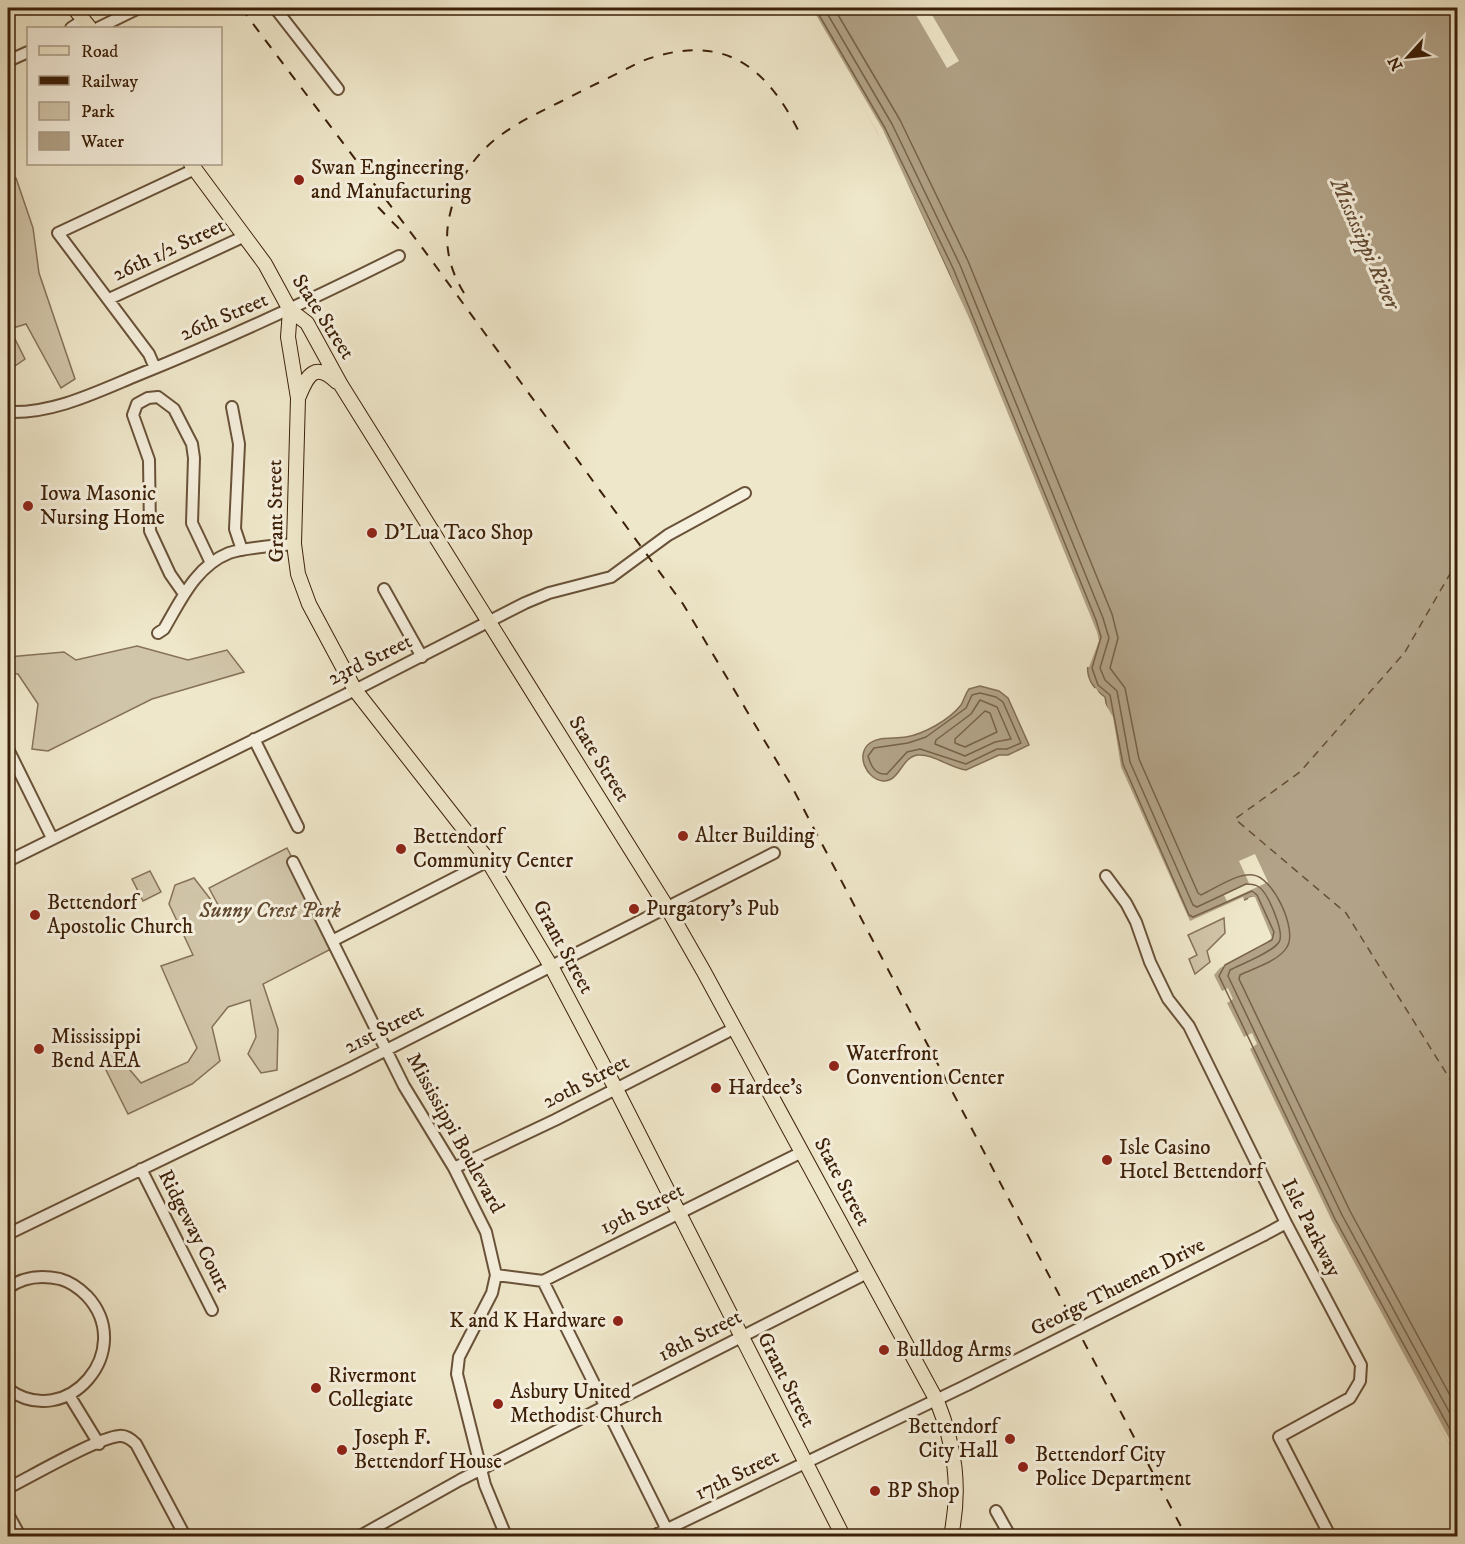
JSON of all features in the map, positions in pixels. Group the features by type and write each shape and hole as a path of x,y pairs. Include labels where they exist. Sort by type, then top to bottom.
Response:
{"main road":[{"path":"74,8 87,24"},
{"name":"State Street","path":"193,166 265,264 290,310 307,323 341,385 668,909 735,1028 937,1401 955,1460 957,1499 951,1536"},
{"name":"Grant Street","path":"290,310 288,337 297,398 294,544 298,574 309,604 355,690 488,861 552,968 616,1089 804,1464 843,1536"},
{"path":"297,398 307,376 312,372 326,373 341,385"}],"street":[{"path":"100,27 139,8"},
{"path":"275,8 338,89"},
{"path":"8,60 27,52"},
{"path":"155,368 149,354 58,233 193,166"},
{"name":"26th 1/2 Street","path":"109,299 245,236"},
{"name":"26th Street","path":"8,412 27,413 46,409 95,392 290,310 399,256"},
{"path":"184,594 170,574 150,531 149,460 133,415 137,404 148,398 158,397 174,409 192,444 195,458 192,523 211,563"},
{"path":"232,407 240,455 235,529 242,550"},
{"name":"23rd Street","path":"8,861 549,593 610,576 668,535 745,493"},
{"path":"158,633 164,628 198,573 211,563 230,553 242,550 294,544"},
{"path":"384,589 422,657"},
{"path":"254,739 298,827"},
{"path":"8,749 52,838"},
{"name":"21st Street","path":"8,1234 552,968 774,854"},
{"path":"332,941 488,861"},
{"name":"Mississippi Boulevard","path":"293,862 417,1110 454,1168 486,1232 496,1275"},
{"name":"Isle Parkway","path":"1106,876 1126,903 1136,922 1150,962 1168,999 1189,1026 1286,1223 1361,1365 1360,1381 1350,1398 1279,1437 1330,1536"},
{"name":"20th Street","path":"454,1168 735,1028"},
{"name":"19th Street","path":"543,1281 802,1152"},
{"name":"Ridgeway Court","path":"141,1169 212,1310"},
{"name":"George Thuenen Drive","path":"967,1385 1286,1223"},
{"name":"18th Street","path":"360,1536 480,1470 867,1273"},
{"path":"506,1536 480,1470 457,1374 459,1356 492,1293 496,1275 543,1281 668,1533"},
{"path":"8,1288 31,1277 49,1276 74,1286 94,1303 103,1328 102,1355 95,1371 84,1385 69,1395 40,1400 26,1398 8,1389"},
{"name":"17th Street","path":"653,1536 668,1533 967,1385"},
{"path":"69,1395 99,1444"},
{"path":"8,1488 99,1444 118,1436 125,1436 136,1444 185,1536"},
{"path":"996,1511 1010,1536"},
{"path":"8,1514 20,1536"}],"green space":[{"path":"8,178 16,178 33,228 39,273 75,379 61,388 26,324 10,329 25,359 9,370 8,367"},
{"path":"137,646 188,660 227,650 244,672 152,699 48,751 32,749 38,704 18,674 8,673 8,657 64,652 76,660"},
{"name":"Sunny Crest Park","path":"287,848 332,934 331,949 263,984 278,1029 277,1070 261,1073 248,1054 256,1037 250,1000 228,1007 212,1027 220,1061 192,1084 128,1114 101,1060 114,1051 141,1083 188,1062 197,1048 161,966 193,955 169,904 175,885 194,878 225,918 209,888"},
{"path":"150,871 161,892 143,901 132,879"},
{"path":"1224,918 1225,933 1207,951 1210,962 1195,974 1189,959 1197,955 1188,935"}],"water":[{"name":"Mississippi River","path":"809,8 1457,8 1457,1457 1330,1221 1212,975 1220,960 1268,935 1251,897 1187,926 1117,766 1105,697 1092,684 1089,677 1088,662 1095,637 948,271 909,188"},
{"path":"980,686 999,691 1008,698 1029,745 966,770 918,755 908,760 889,780 877,779 867,771 863,753 870,743 883,739 901,738 928,730 956,711 969,689"}],"pier":[{"path":"806,8 812,8 883,130 969,318 1097,632 1099,641 1089,667 1086,667 1084,662 1092,637 1088,623 945,272 877,132"},
{"path":"912,8 928,8 959,61 947,68"},
{"path":"1096,688 1102,698 1095,694 1093,689"},
{"path":"1102,698 1113,717 1121,767 1190,921 1243,897 1245,903 1189,929 1185,928 1114,767"},
{"path":"1255,854 1268,882 1227,901 1224,895 1249,883 1239,861"},
{"path":"1255,897 1272,938 1262,946 1220,968 1214,975 1222,991 1228,988 1233,999 1227,1003 1244,1037 1252,1033 1257,1044 1250,1049 1332,1221 1457,1453 1458,1460 1327,1223 1209,976 1218,958 1265,934 1248,898"}],"ferry route":[{"path":"1458,560 1405,652 1300,772 1235,819 1346,913 1458,1092"}],"railway":[{"path":"241,8 421,246 683,604 791,785 1186,1536"},
{"path":"464,293 451,265 447,245 448,224 457,192 466,173 477,158 490,144 521,122 642,61 670,53 695,50 717,53 738,60 755,72 772,89 800,134"},
{"path":"378,207 401,231"}],"place":[{"name":"Swan Engineering and Manufacturing","path":"299,180"},
{"name":"Iowa Masonic Nursing Home","path":"28,506"},
{"name":"D'Lua Taco Shop","path":"372,533"},
{"name":"Alter Building","path":"683,836"},
{"name":"Bettendorf Community Center","path":"401,849"},
{"name":"Purgatory's Pub","path":"634,909"},
{"name":"Bettendorf Apostolic Church","path":"35,915"},
{"name":"Mississippi Bend AEA","path":"39,1049"},
{"name":"Waterfront Convention Center","path":"834,1066"},
{"name":"Hardee's","path":"716,1088"},
{"name":"Isle Casino Hotel Bettendorf","path":"1107,1160"},
{"name":"K and K Hardware","path":"618,1321"},
{"name":"Bulldog Arms","path":"884,1350"},
{"name":"Rivermont Collegiate","path":"316,1388"},
{"name":"Asbury United Methodist Church","path":"498,1404"},
{"name":"Bettendorf City Hall","path":"1010,1439"},
{"name":"Joseph F. Bettendorf House","path":"342,1450"},
{"name":"Bettendorf City Police Department","path":"1023,1467"},
{"name":"BP Shop","path":"875,1491"}]}
